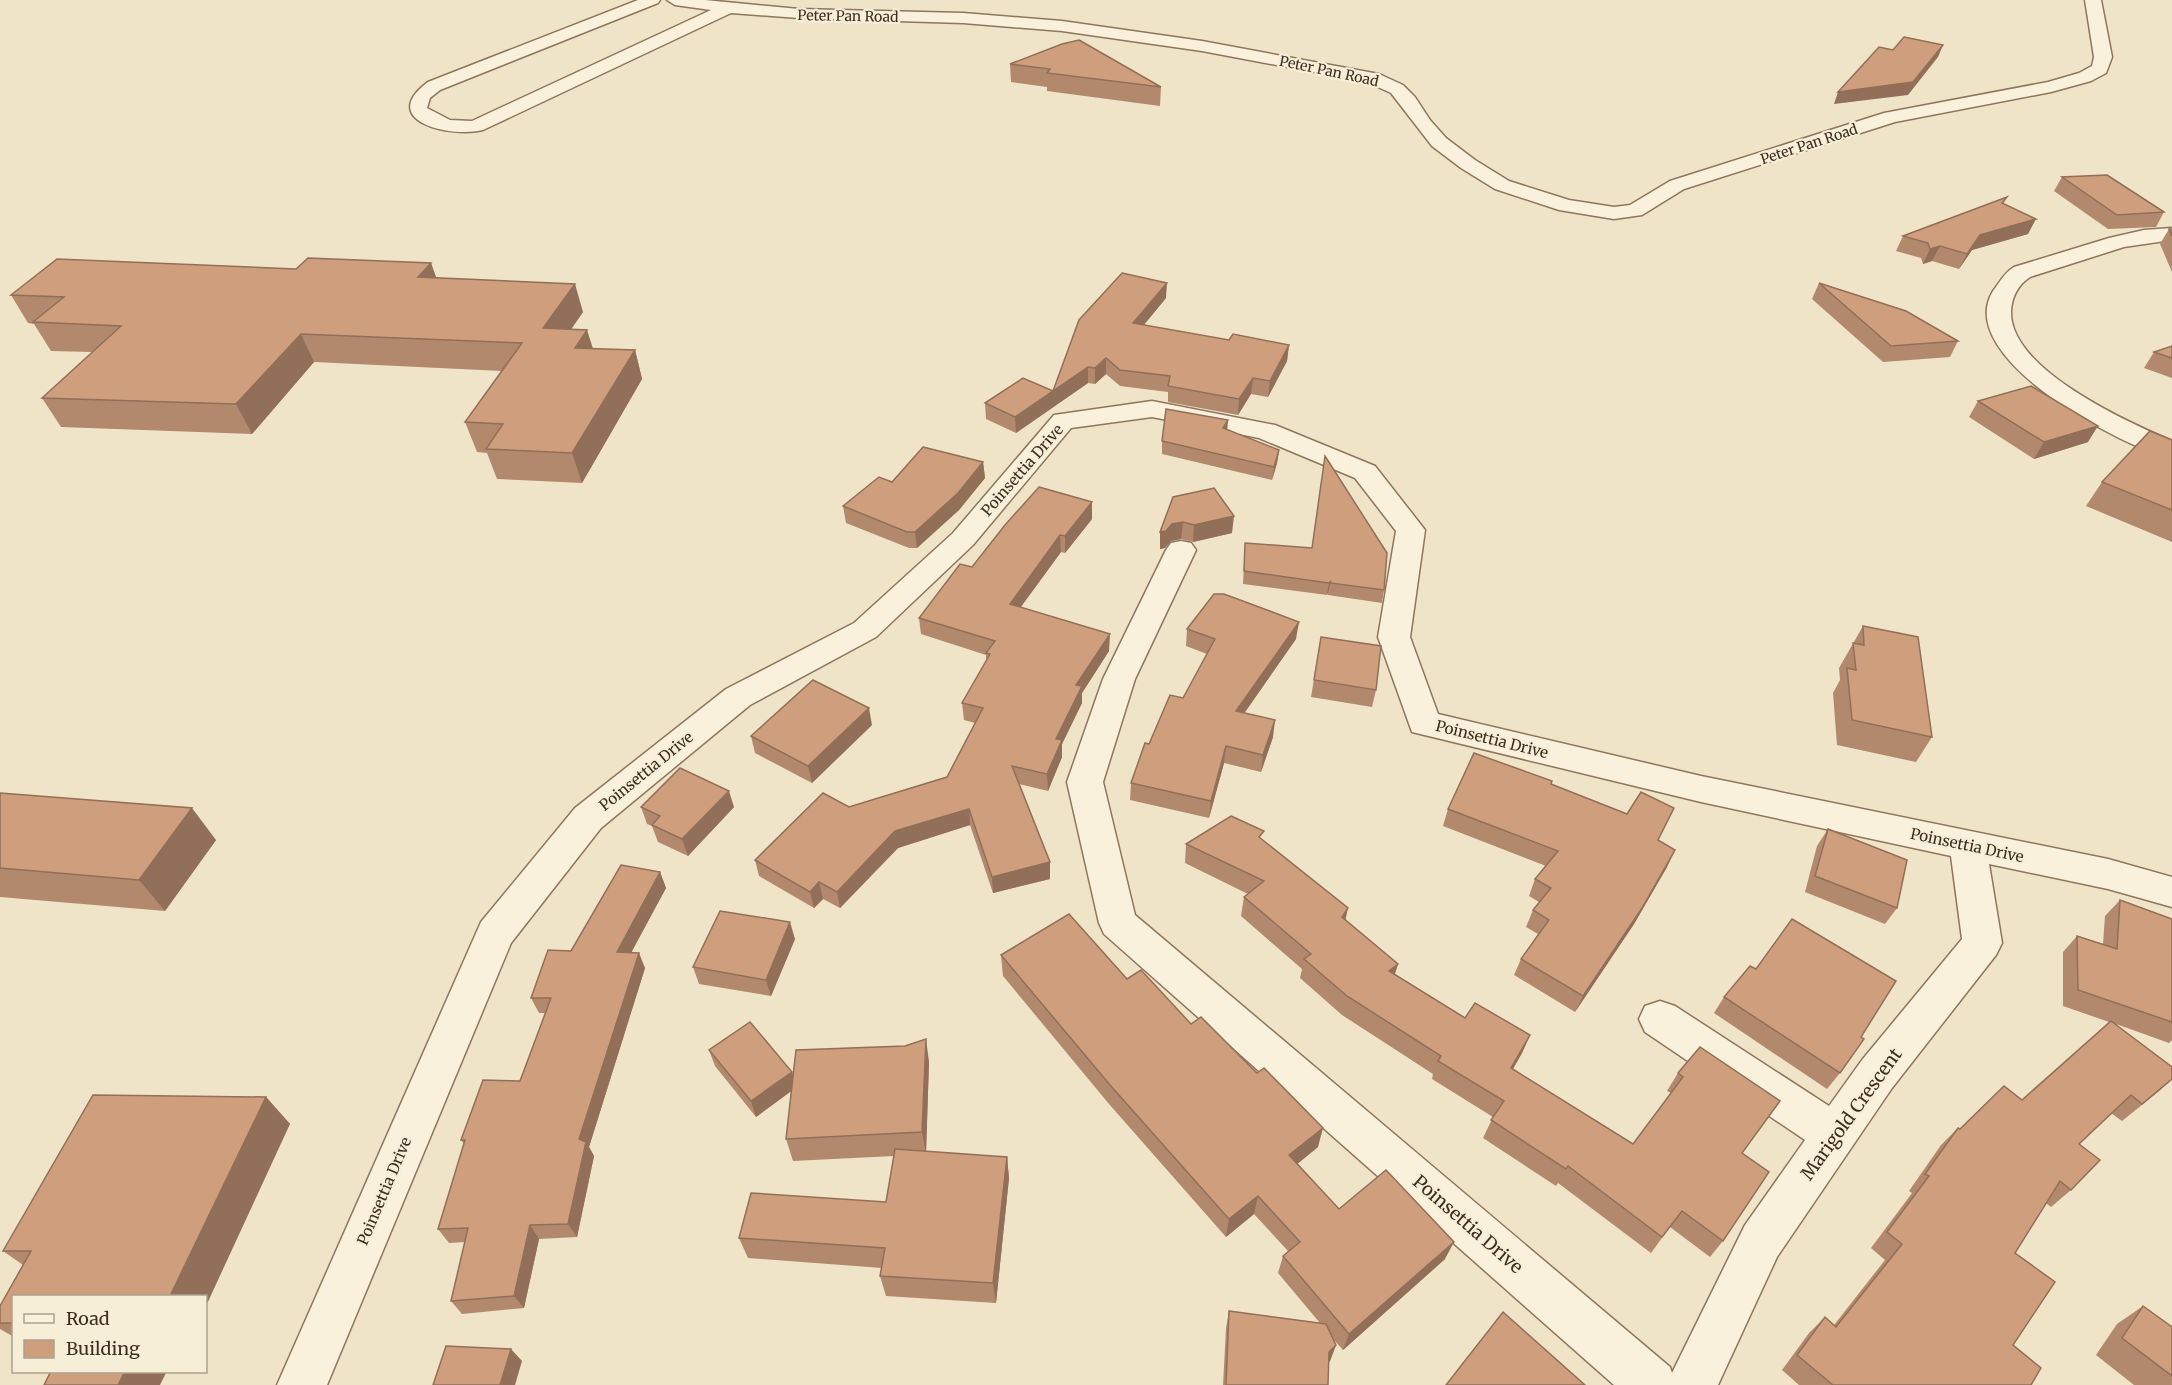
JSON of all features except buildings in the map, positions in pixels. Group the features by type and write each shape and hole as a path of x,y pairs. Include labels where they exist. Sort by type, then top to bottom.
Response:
{"street":[{"path":"652,0 434,86 422,95 417,106 418,110 449,126 467,128 476,126 725,9"},
{"name":"Peter Pan Road","path":"675,0 725,9 814,16 1004,21 1081,27 1373,78 1397,89 1409,101 1422,123 1439,142 1468,164 1502,185 1566,206 1614,213 1635,211 1677,184 1891,117 2051,87 2085,77 2100,69 2103,57 2093,0"},
{"path":"2172,234 2155,234 2134,239 2030,269 2012,279 1999,298 1997,319 2009,344 2034,372 2094,415 2172,451"},
{"name":"Poinsettia Drive","path":"302,1385 495,934 588,818 738,698 865,630 963,539 1063,421 1152,409 1266,431 1365,472 1411,530 1394,637 1424,723 1701,789 2108,874 2172,892"},
{"name":"Poinsettia Drive","path":"1181,550 1119,679 1085,782 1119,923 1652,1385"},
{"name":"Marigold Crescent","path":"1692,1385 1761,1241 1877,1074 1982,943 1968,845"},
{"path":"1660,1018 1835,1135"}]}
